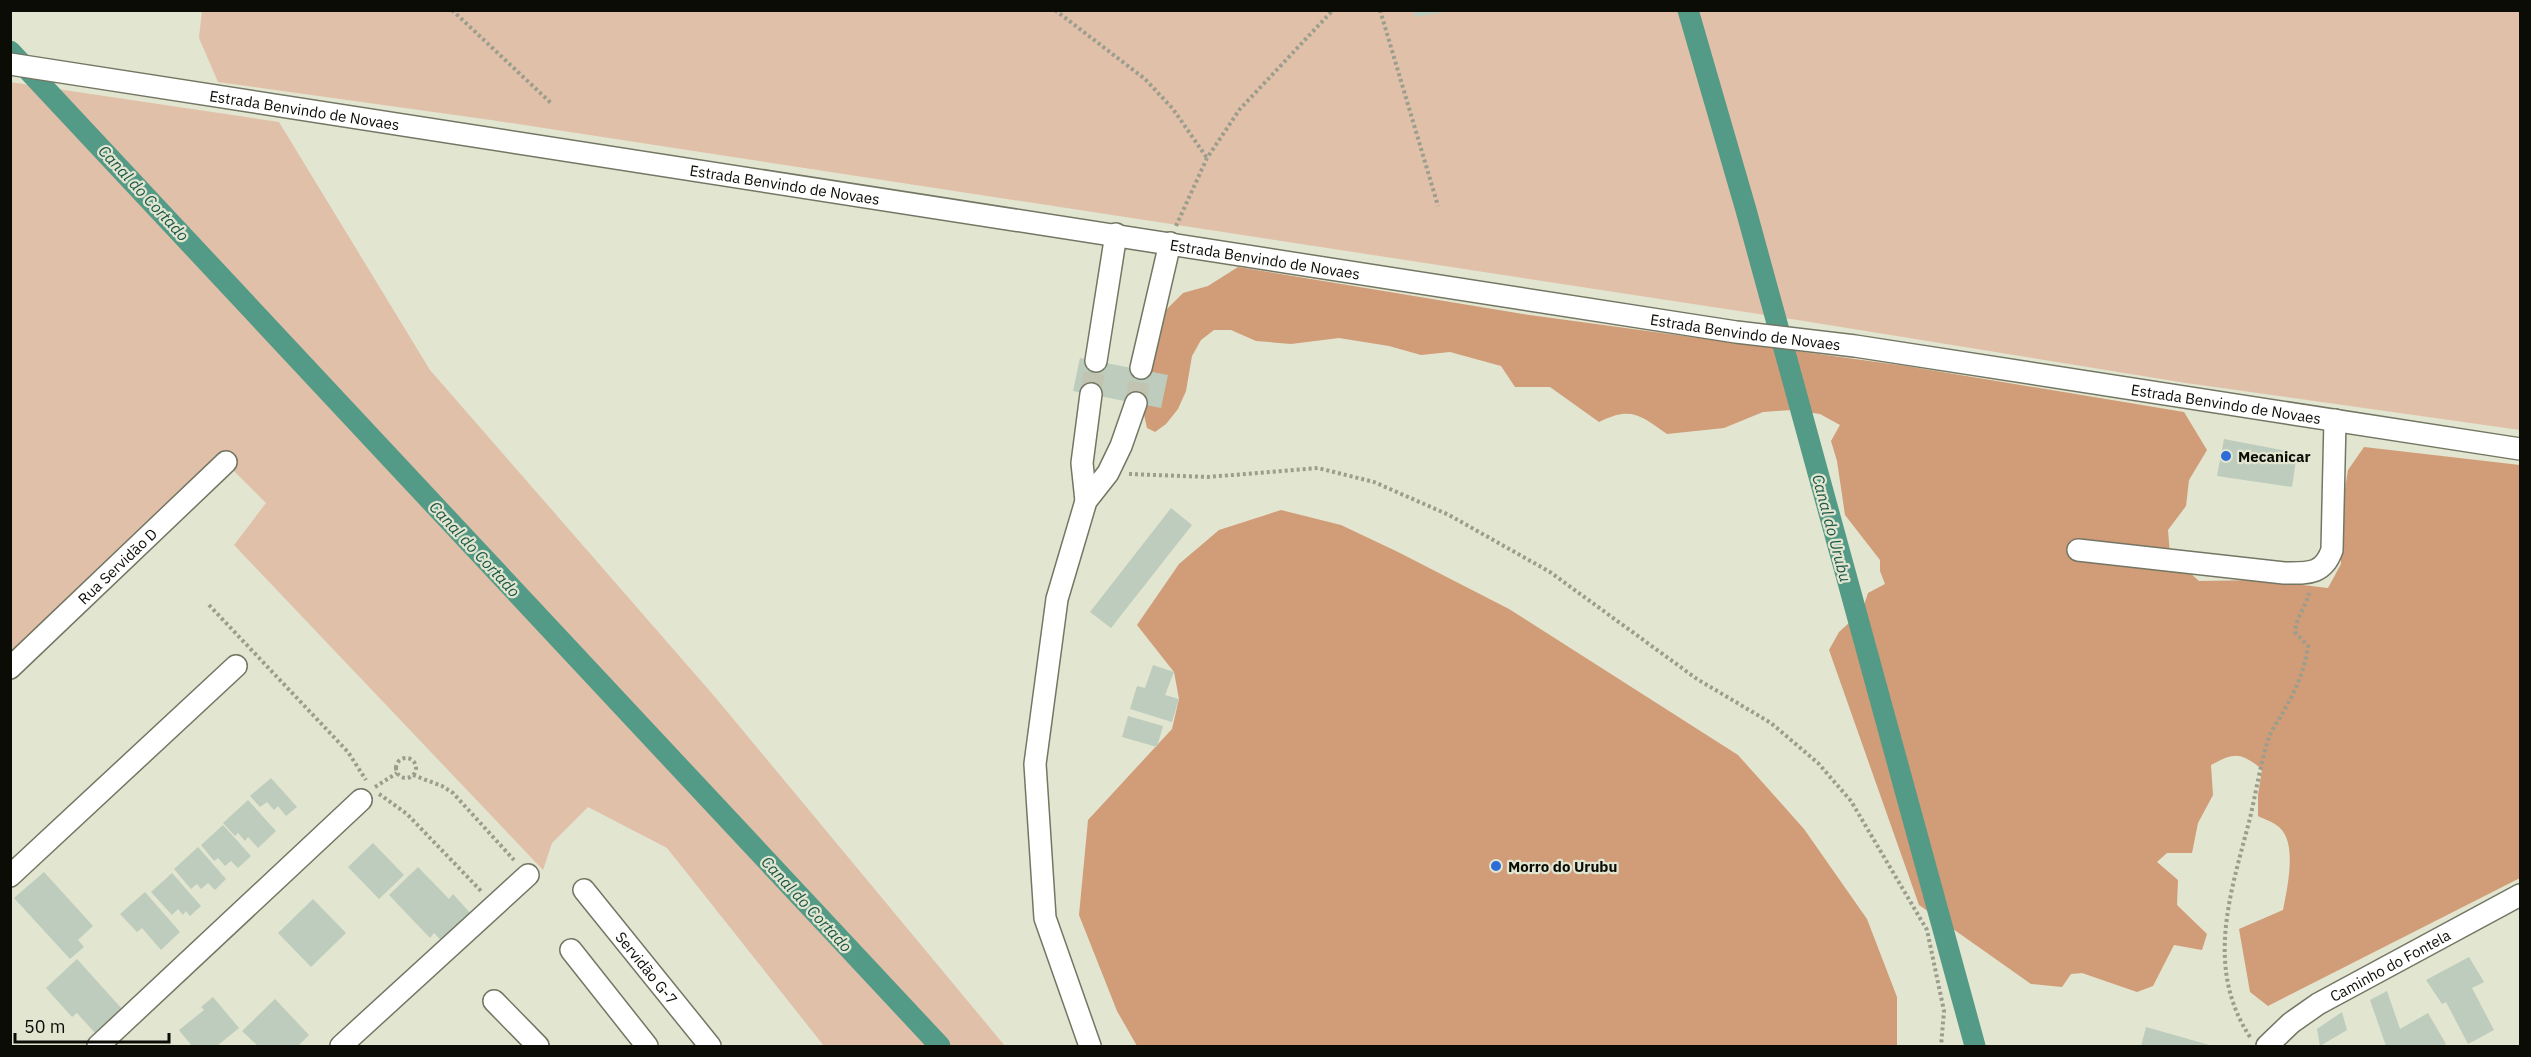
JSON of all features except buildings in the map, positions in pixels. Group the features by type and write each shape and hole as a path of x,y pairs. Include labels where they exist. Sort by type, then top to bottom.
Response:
{"street":[{"name":"Estrada Benvindo de Novaes","path":"10,64 1736,332 1855,346 2520,449"},
{"path":"1096,361 1116,234"},
{"path":"1141,368 1170,243"},
{"path":"1090,1047 1046,918 1035,764 1058,599 1086,501 1082,464 1091,394"},
{"path":"1086,501 1108,473 1121,446 1136,404"},
{"path":"2078,550 2284,573 2313,571 2322,567 2332,550 2335,420"},
{"name":"Rua Servidão D","path":"10,668 226,462"},
{"path":"10,876 236,666"},
{"path":"98,1047 366,794"},
{"path":"341,1047 522,870"},
{"name":"Servidão G-7","path":"584,890 710,1047"},
{"name":"Caminho do Fontela","path":"2261,1044 2318,1004 2520,895"},
{"path":"571,950 647,1047"},
{"path":"495,1001 538,1047"}],"path":[{"path":"452,10 552,104"},
{"path":"1055,10 1145,79 1173,109 1207,158"},
{"path":"1170,243 1183,208 1207,158 1240,109 1333,10"},
{"path":"1380,10 1438,206"},
{"path":"1108,473 1208,477 1318,468 1374,483 1449,515 1550,572 1697,679 1771,723 1818,763 1851,801 1928,930 1944,1011 1941,1047"},
{"path":"2261,1044 2236,1014 2228,982 2224,950 2229,898 2269,736 2296,689 2306,657 2308,646 2295,632 2296,619 2306,604 2313,571"},
{"path":"208,605 348,753 366,794 407,814 480,891 487,894"},
{"path":"404,758 415,763 416,769 413,775 408,778 397,773 398,761 404,758"},
{"path":"366,794 397,773"},
{"path":"413,775 442,786 453,793 522,870"}],"shaded area":[{"path":"202,10 2520,11 2520,430 2186,383 1804,321 491,120 218,82 199,38"},
{"path":"10,82 279,122 430,370 715,697 1005,1046 824,1046 667,848 588,807 552,843 543,870 234,545 266,503 228,465 11,659"},
{"path":"1238,267 1523,314 1906,366 2184,412 2207,450 2189,480 2186,506 2168,530 2170,555 2199,581 2261,580 2328,588 2341,564 2341,514 2348,470 2364,447 2520,465 2520,878 2268,1006 2250,992 2239,929 2283,910 2290,855 2285,834 2279,827 2258,816 2262,769 2248,759 2232,756 2211,765 2213,795 2198,823 2192,853 2167,853 2157,862 2178,880 2177,905 2207,934 2202,950 2174,945 2153,986 2137,992 2082,973 2071,974 2062,987 2031,984 1919,905 1829,650 1839,632 1862,611 1868,593 1885,584 1880,571 1880,560 1845,515 1837,461 1831,441 1840,425 1820,414 1791,410 1763,412 1724,428 1667,434 1635,415 1619,414 1599,422 1550,387 1515,387 1501,366 1450,352 1421,355 1389,346 1339,338 1291,344 1256,341 1231,330 1214,330 1201,340 1192,356 1186,391 1178,409 1166,424 1155,432 1147,428 1144,415 1161,315 1183,293 1208,286"},
{"path":"1281,510 1341,525 1509,609 1738,755 1804,829 1867,919 1897,997 1897,1046 1137,1046 1117,1011 1079,915 1088,820 1172,729 1179,699 1174,672 1137,625 1179,564 1219,530"}],"waterway":[{"name":"Canal do Urubu","path":"1688,10 1746,210 1975,1046"},
{"name":"Canal do Cortado","path":"10,51 940,1046"}],"tunnel":[{"path":"1091,394 1096,361"},
{"path":"1136,403 1141,368"}],"place":[{"name":"Mecanicar","path":"2226,456"},
{"name":"Morro do Urubu","path":"1496,866"}]}
